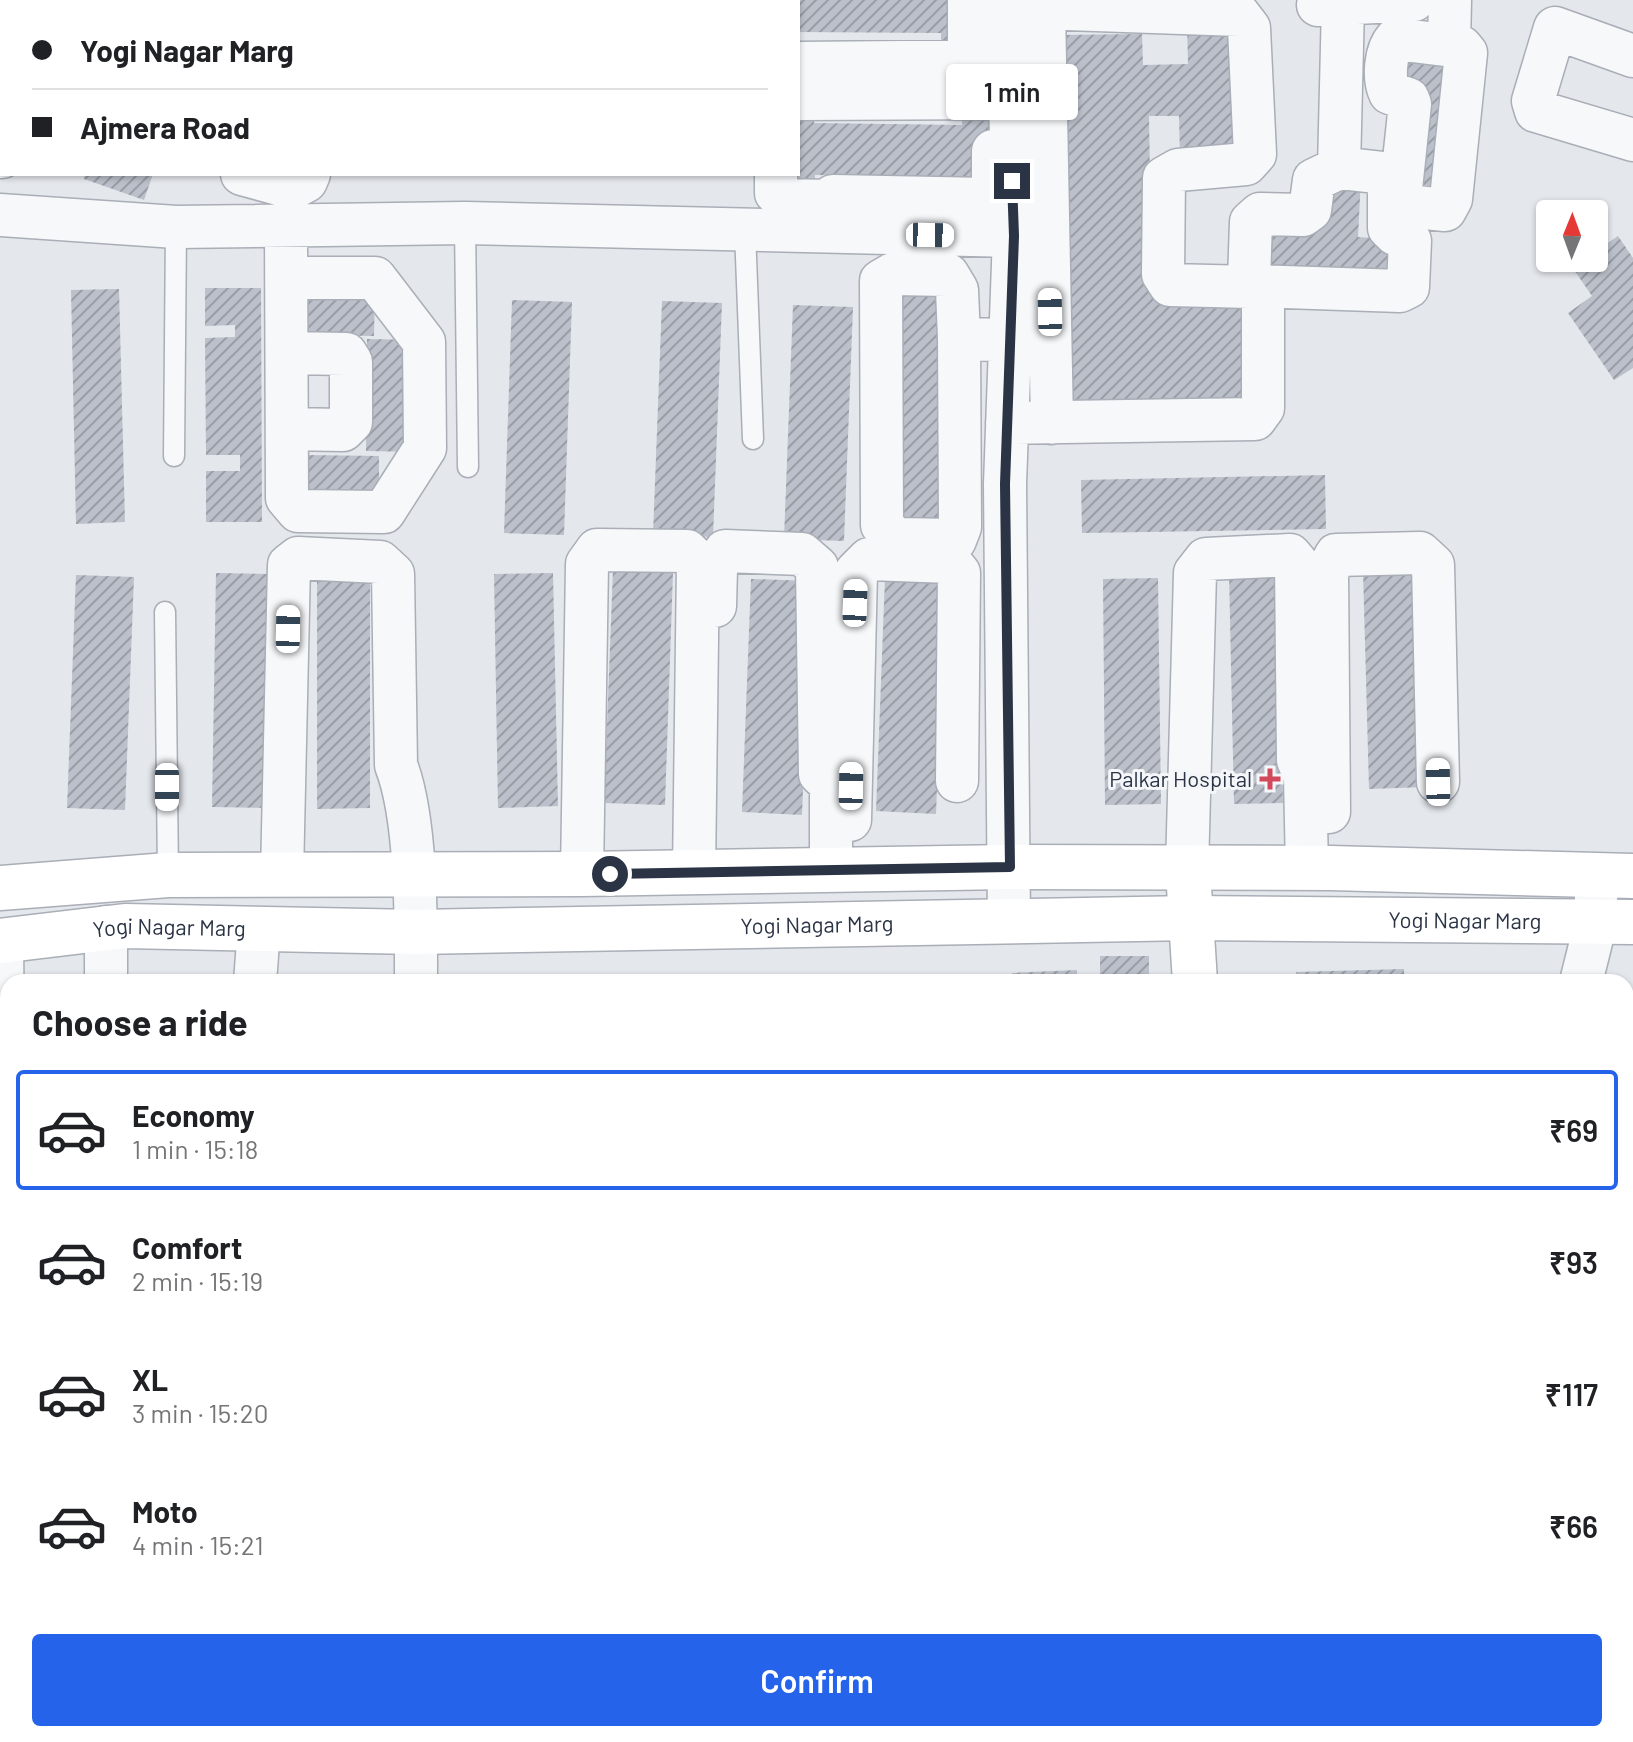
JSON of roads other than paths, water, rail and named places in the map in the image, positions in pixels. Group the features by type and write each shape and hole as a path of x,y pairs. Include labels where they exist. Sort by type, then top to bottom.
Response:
{"street":[{"path":"1339,168 1331,5 1414,0"},
{"path":"1449,45 1450,0"},
{"path":"930,216 993,197 1004,86 1007,4"},
{"path":"1007,4 1052,423"},
{"path":"969,42 1007,4 1239,15 1249,28 1255,154 1246,164 1178,170 1164,178 1163,274 1170,285 1251,287 1263,296 1263,408 1255,419 1007,423"},
{"path":"1633,56 1559,14 1533,101 1536,111 1633,140"},
{"path":"800,63 1004,86"},
{"path":"800,99 1004,86"},
{"path":"1004,86 1014,236 1005,484 1009,921"},
{"path":"249,177 293,188 306,181 308,176"},
{"path":"776,176 776,193 784,200 828,201 833,196 850,215"},
{"path":"249,177 272,228 288,278 287,498 298,511 384,512 425,448 424,342 382,283 375,278 288,278"},
{"path":"0,215 176,227 465,223 745,231 850,215 930,216 1014,236"},
{"path":"893,274 948,275 957,290 959,338 960,527 955,540 895,539 882,525 881,281 893,274"},
{"path":"959,338 1011,341"},
{"path":"287,429 343,430 351,422 351,362 346,354 288,353"},
{"path":"960,486 1005,484"},
{"path":"582,874 587,564 597,550 687,551 698,562 702,872"},
{"path":"702,872 716,568 725,551 802,554 817,567 820,774 831,784 841,870"},
{"path":"1319,868 1327,572 1336,555 1420,553 1433,565 1438,782"},
{"path":"1194,974 1187,869 1195,573 1206,559 1290,555 1296,562 1298,760 1305,777 1319,868"},
{"path":"282,875 289,565 298,558 380,562 393,574 396,765 406,789 416,974"},
{"path":"841,870 856,572 869,559 950,562 959,573 957,781"},
{"path":"958,665 1007,663"},
{"path":"0,888 168,875 582,874 1010,867 1319,868 1615,875 1615,922 1586,974"},
{"path":"1427,920 1428,870"},
{"name":"Yogi Nagar Marg","path":"1,941 106,927 416,932 1191,918 1615,922"},
{"path":"106,927 106,974"},
{"path":"235,974 246,930"},
{"path":"246,930 254,974"},
{"path":"1,941 1,974"}],"lane":[{"path":"465,223 468,467"},
{"path":"174,456 176,227"},
{"path":"745,231 753,439"},
{"path":"165,612 168,875"}],"place":[{"name":"Palkar Hospital","path":"1270,779"}]}
